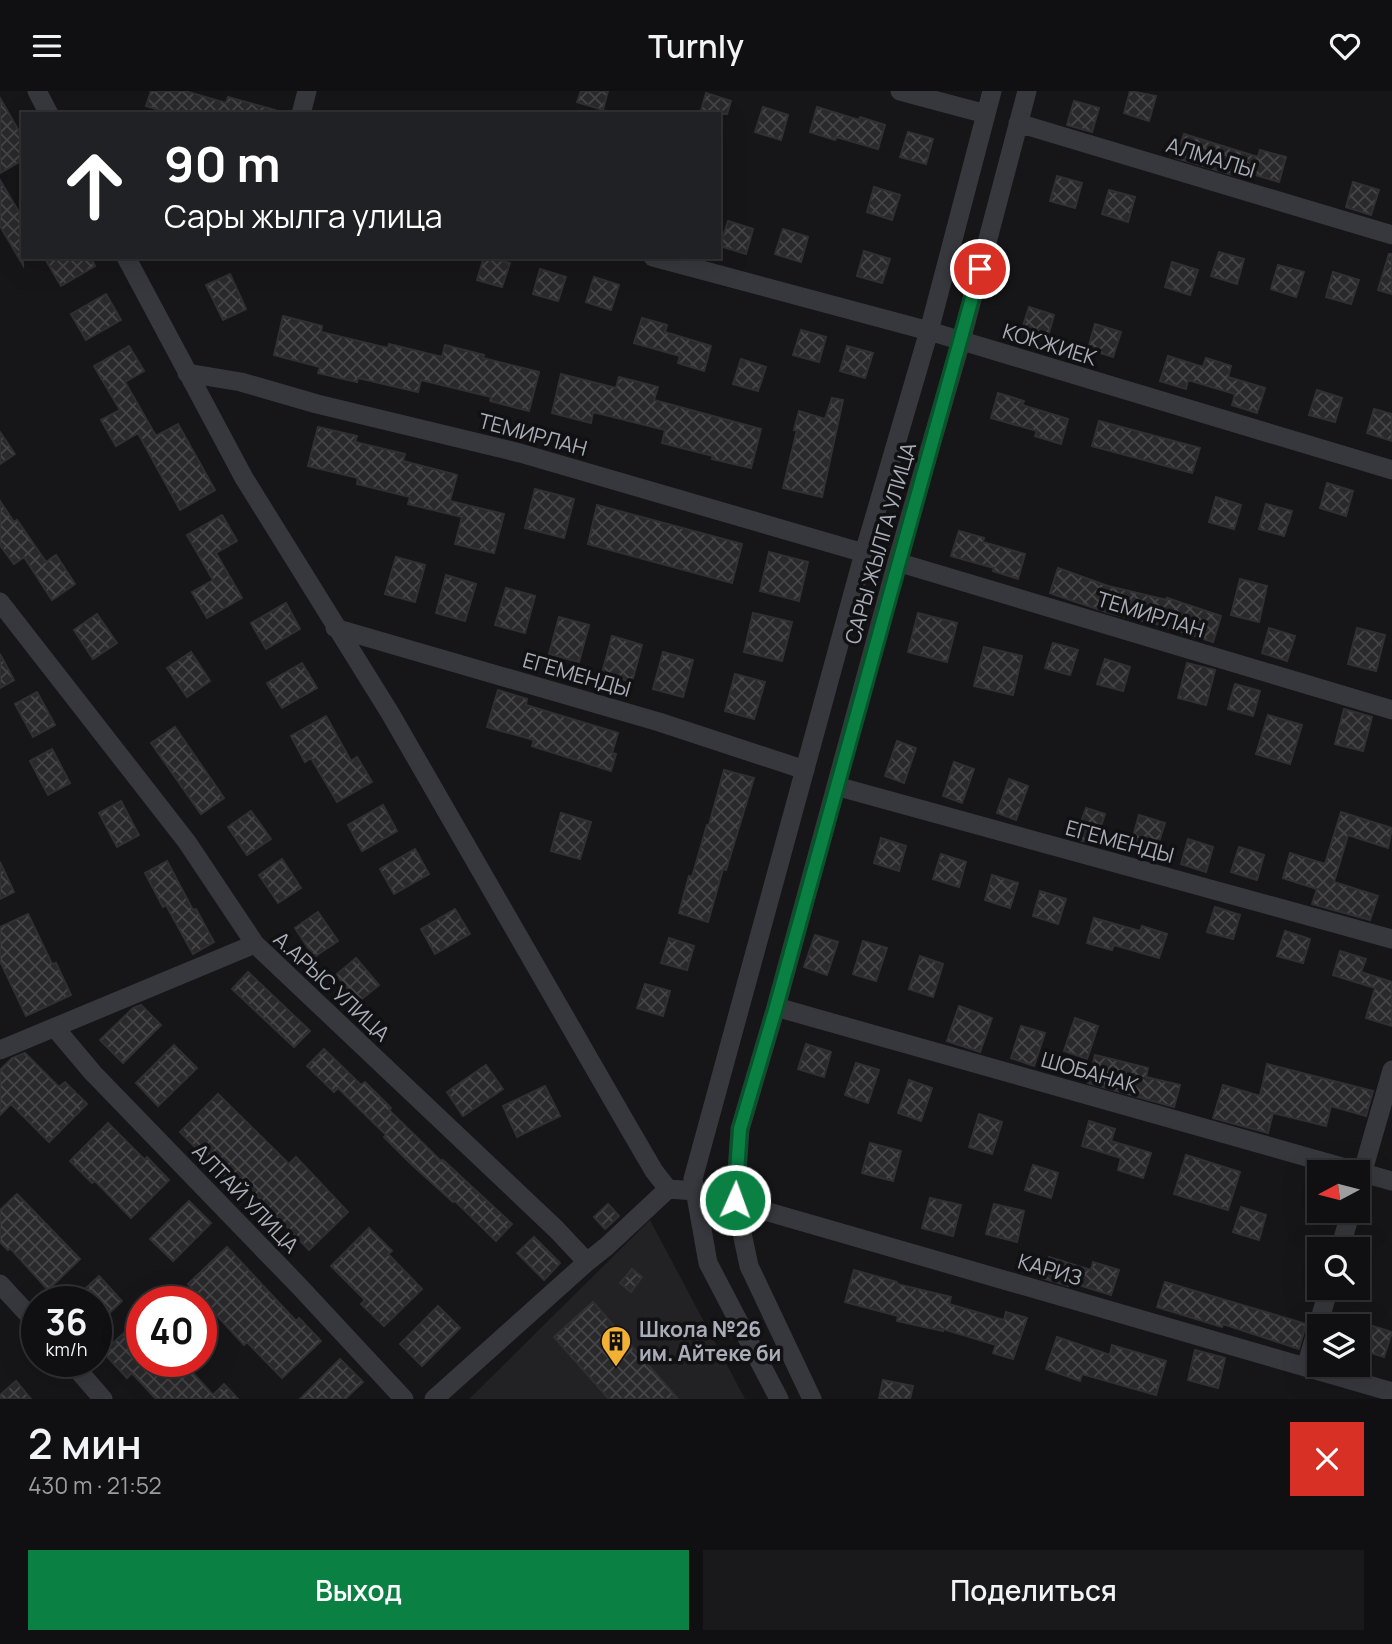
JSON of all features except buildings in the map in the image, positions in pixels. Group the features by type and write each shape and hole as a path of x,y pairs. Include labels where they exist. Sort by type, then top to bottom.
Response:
{"street":[{"path":"37,91 48,112"},
{"path":"302,112 307,91"},
{"path":"900,91 986,114"},
{"name":"САРЫ ЖЫЛГА УЛИЦА","path":"779,1399 708,1263 693,1179 864,552 929,331 992,91"},
{"name":"САРЫ ЖЫЛГА УЛИЦА","path":"812,1399 749,1266 735,1200 740,1129 961,341 1027,91"},
{"name":"АЛМАЛЫ","path":"1018,123 1392,235"},
{"path":"127,259 244,478 390,713 642,1151 668,1189"},
{"name":"КОКЖИЕК","path":"660,259 929,331 1392,470"},
{"name":"ТЕМИРЛАН","path":"187,373 241,382 317,404 520,453 864,552"},
{"name":"ТЕМИРЛАН","path":"897,562 1392,710"},
{"name":"А.АРЫС УЛИЦА","path":"0,602 187,842 255,944 556,1229 587,1262"},
{"name":"ЕГЕМЕНДЫ","path":"335,628 646,718 805,770"},
{"name":"ЕГЕМЕНДЫ","path":"836,786 1392,939"},
{"path":"2,1045 55,1028 163,980 255,944"},
{"name":"ШОБАНАК","path":"776,1007 1307,1164"},
{"name":"АЛТАЙ УЛИЦА","path":"55,1028 93,1073 404,1399"},
{"path":"1366,1160 1392,1070"},
{"name":"ШОБАНАК","path":"1370,1180 1392,1181"},
{"path":"434,1399 668,1189 696,1191"},
{"name":"КАРИЗ","path":"696,1191 735,1200 1307,1367"},
{"path":"0,1284 21,1307"},
{"path":"84,1377 103,1399"},
{"name":"КАРИЗ","path":"1341,1377 1392,1392"}],"shaded area":[{"path":"650,1220 745,1399 469,1399"}],"place":[{"name":"Школа №26 им. Айтеке би","path":"616,1368"}],"route":[{"path":"735,1200 740,1129 980,269"}]}
